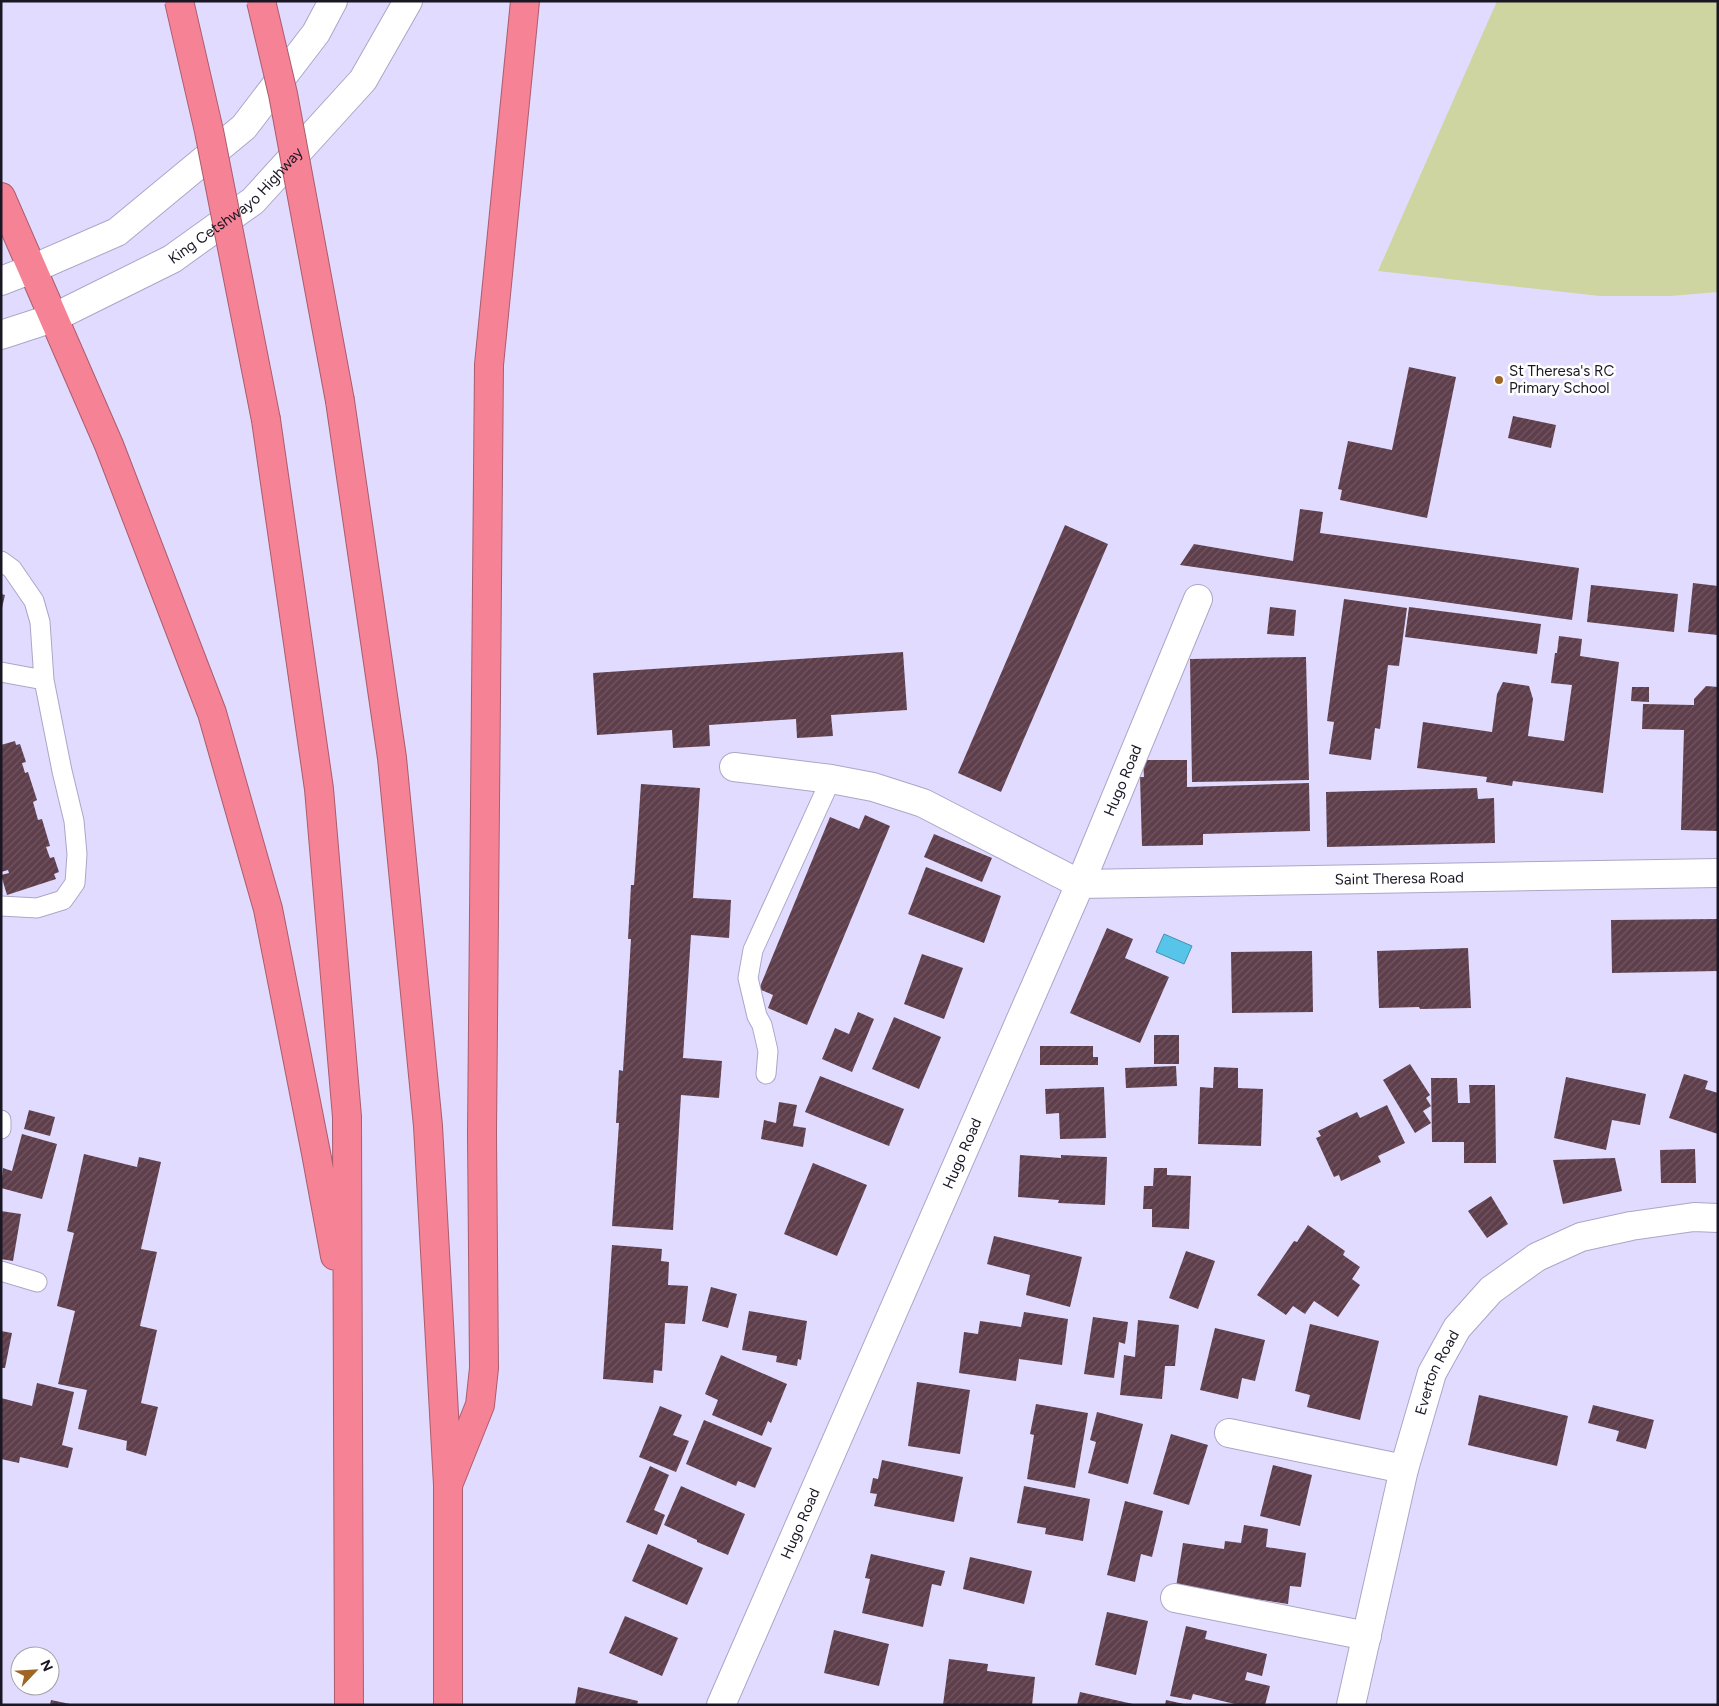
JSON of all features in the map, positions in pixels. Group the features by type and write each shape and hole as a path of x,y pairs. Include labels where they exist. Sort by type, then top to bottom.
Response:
{"highway":[{"path":"179,1 209,131 266,420 319,789 347,1116 349,1705"},
{"path":"261,1 283,94 340,401 394,778 428,1126 448,1485 448,1705"},
{"path":"448,1485 480,1405 484,1368 482,1134 490,365 525,1"},
{"path":"1,197 109,445 212,713 268,909 348,1329"}],"street":[{"path":"1,281 32,270 117,232 244,127 316,33 333,1"},
{"name":"King Cetshwayo Highway","path":"1,335 53,318 172,259 253,202 363,80 408,1"},
{"name":"Hugo Road","path":"721,1705 1080,884 1198,599"},
{"path":"734,767 831,779 873,787 923,803 1080,884"},
{"name":"Saint Theresa Road","path":"1080,884 1718,873"},
{"name":"Everton Road","path":"1351,1705 1404,1469 1432,1373 1457,1328 1491,1290 1538,1258 1581,1237 1631,1226 1694,1217 1718,1218"},
{"path":"1229,1433 1404,1469"},
{"path":"1175,1598 1367,1636"}],"lane":[{"path":"1,561 12,569 34,601 40,622 44,680 74,821 78,854 75,883 63,900 37,908 1,906"},
{"path":"1,672 44,680"},
{"path":"766,1074 768,1051 748,978 753,950 831,779"},
{"path":"1,1120 1,1129"},
{"path":"1,1270 37,1282"}],"green space":[{"path":"1497,1 1718,1 1718,292 1671,296 1600,296 1378,271"}],"water":[{"path":"1164,934 1192,946 1184,964 1156,952"}],"building":[{"path":"1409,367 1456,377 1427,518 1340,500 1342,490 1338,489 1348,441 1392,450"},
{"path":"1513,416 1556,425 1551,448 1508,438"},
{"path":"1300,509 1323,512 1320,533 1579,568 1572,620 1180,565 1194,544 1293,561"},
{"path":"1065,525 1108,544 1001,792 958,773"},
{"path":"1693,583 1718,586 1718,635 1688,632"},
{"path":"1591,585 1678,594 1674,632 1587,622"},
{"path":"1,594 5,595 2,608 1,607"},
{"path":"1344,599 1407,608 1399,666 1388,665 1380,729 1375,728 1371,760 1329,754 1334,722 1327,721"},
{"path":"1270,607 1296,610 1294,636 1267,634"},
{"path":"1409,607 1541,624 1537,654 1405,637"},
{"path":"1559,636 1582,639 1580,656 1619,662 1603,793 1513,781 1512,786 1486,782 1487,777 1417,768 1423,722 1492,732 1497,694 1503,682 1529,686 1533,699 1528,736 1564,741 1572,685 1551,683"},
{"path":"903,652 907,710 831,715 833,736 797,738 796,719 709,725 710,746 673,748 672,730 597,735 593,673"},
{"path":"1306,657 1309,780 1192,782 1190,659"},
{"path":"1706,686 1718,687 1718,831 1681,830 1684,730 1642,729 1643,704 1694,705 1694,699"},
{"path":"1632,687 1649,687 1649,702 1631,701"},
{"path":"15,741 16,745 20,744 26,762 22,763 25,773 28,772 37,800 33,802 38,820 42,819 50,846 46,847 50,858 54,857 59,872 54,874 56,879 7,895 1,875 9,873 8,870 1,872 1,745"},
{"path":"1143,760 1187,760 1187,787 1309,783 1310,831 1203,834 1203,845 1142,846 1140,777 1144,777"},
{"path":"641,784 700,788 693,898 731,900 729,938 691,935 683,1058 722,1061 719,1098 681,1095 673,1230 612,1226 619,1123 616,1123 619,1070 623,1071 631,939 628,939 631,885 634,885"},
{"path":"1477,788 1478,799 1494,798 1495,843 1327,847 1326,792"},
{"path":"865,815 890,826 807,1025 768,1008 773,995 759,989 830,817 859,829"},
{"path":"934,834 992,858 982,882 924,857"},
{"path":"926,867 1001,896 984,943 908,914"},
{"path":"1718,919 1718,971 1612,973 1611,920"},
{"path":"1107,928 1133,939 1125,958 1169,977 1140,1043 1070,1013"},
{"path":"1468,948 1471,1008 1379,1008 1377,951"},
{"path":"1312,951 1313,1012 1232,1013 1231,952"},
{"path":"922,954 963,968 944,1019 904,1004"},
{"path":"858,1012 874,1019 852,1072 822,1059 835,1028 849,1034"},
{"path":"894,1017 941,1037 919,1089 872,1069"},
{"path":"1154,1035 1179,1035 1179,1064 1154,1064"},
{"path":"1040,1046 1093,1046 1093,1057 1098,1057 1098,1065 1040,1065"},
{"path":"1410,1064 1430,1095 1426,1098 1431,1106 1423,1111 1431,1123 1415,1133 1383,1080"},
{"path":"1176,1066 1177,1086 1126,1088 1125,1068"},
{"path":"1214,1067 1238,1068 1238,1088 1263,1089 1261,1146 1198,1144 1200,1087 1213,1088"},
{"path":"1684,1074 1708,1081 1705,1089 1718,1093 1718,1134 1669,1118"},
{"path":"820,1076 904,1109 889,1146 805,1112"},
{"path":"1566,1077 1646,1094 1640,1125 1612,1120 1606,1150 1554,1138"},
{"path":"1431,1078 1457,1078 1458,1103 1470,1103 1469,1085 1495,1085 1496,1163 1464,1163 1464,1142 1432,1142"},
{"path":"1104,1087 1106,1138 1060,1139 1059,1113 1046,1114 1045,1089"},
{"path":"779,1102 797,1105 793,1126 806,1128 803,1147 761,1139 764,1120 776,1123"},
{"path":"1387,1105 1405,1143 1378,1156 1381,1162 1341,1181 1339,1175 1334,1177 1316,1138 1321,1136 1318,1131 1357,1112 1360,1118"},
{"path":"29,1110 55,1117 50,1136 24,1129"},
{"path":"22,1134 57,1144 42,1199 1,1188 3,1168 12,1171"},
{"path":"1695,1149 1696,1183 1661,1183 1660,1150"},
{"path":"84,1154 137,1167 139,1157 161,1162 141,1249 157,1252 140,1326 157,1330 141,1403 158,1407 146,1456 126,1450 127,1441 78,1429 87,1390 58,1384 75,1311 57,1306 74,1233 67,1231"},
{"path":"1020,1155 1061,1158 1061,1155 1107,1157 1105,1205 1058,1203 1059,1200 1018,1197"},
{"path":"1615,1158 1622,1191 1563,1204 1553,1160"},
{"path":"813,1163 867,1185 837,1256 784,1234"},
{"path":"1154,1168 1167,1168 1167,1175 1191,1176 1189,1229 1152,1227 1152,1209 1143,1209 1144,1186 1153,1186"},
{"path":"1491,1196 1508,1224 1487,1238 1468,1211"},
{"path":"1,1211 21,1214 13,1261 1,1259"},
{"path":"1308,1225 1345,1251 1343,1255 1360,1267 1352,1279 1360,1285 1338,1317 1314,1301 1305,1314 1293,1306 1286,1315 1257,1295 1294,1241 1297,1242"},
{"path":"994,1236 1082,1257 1070,1307 1026,1295 1030,1275 987,1264"},
{"path":"612,1245 662,1249 661,1261 669,1262 668,1285 688,1286 685,1324 665,1323 662,1371 654,1370 653,1383 603,1379"},
{"path":"1186,1251 1215,1261 1198,1309 1169,1298"},
{"path":"711,1287 737,1294 728,1328 702,1321"},
{"path":"749,1311 807,1321 801,1360 798,1359 797,1366 776,1362 777,1356 742,1350"},
{"path":"1024,1312 1068,1319 1062,1365 1019,1359 1016,1381 959,1373 964,1332 978,1334 980,1321 1021,1327"},
{"path":"1093,1317 1128,1322 1125,1344 1119,1342 1114,1378 1084,1374"},
{"path":"1138,1320 1179,1325 1175,1366 1165,1366 1162,1399 1120,1395 1124,1355 1135,1357"},
{"path":"1310,1324 1379,1341 1360,1420 1307,1407 1310,1395 1295,1391"},
{"path":"1215,1328 1265,1340 1255,1381 1242,1378 1238,1399 1200,1390"},
{"path":"1,1331 12,1333 5,1368 1,1368"},
{"path":"721,1355 787,1384 771,1423 768,1421 762,1436 712,1415 718,1400 705,1394"},
{"path":"917,1382 970,1390 960,1454 908,1446"},
{"path":"37,1383 74,1392 62,1445 73,1448 68,1468 20,1457 19,1463 1,1459 1,1398 32,1406"},
{"path":"1479,1395 1568,1416 1557,1466 1468,1445"},
{"path":"1036,1404 1088,1413 1075,1488 1027,1479 1034,1435 1030,1434"},
{"path":"1593,1405 1654,1420 1646,1449 1616,1441 1619,1431 1588,1423"},
{"path":"660,1406 682,1415 673,1435 689,1441 676,1472 639,1457"},
{"path":"1097,1412 1143,1424 1128,1484 1088,1473 1096,1442 1090,1440"},
{"path":"704,1420 772,1448 755,1488 738,1481 736,1486 686,1464"},
{"path":"1171,1434 1208,1445 1189,1505 1153,1494"},
{"path":"882,1460 963,1477 954,1522 874,1506 877,1494 870,1493 873,1478 878,1479"},
{"path":"1273,1465 1312,1475 1300,1526 1260,1516"},
{"path":"650,1466 669,1475 654,1510 665,1515 657,1535 626,1522"},
{"path":"681,1486 745,1514 728,1555 664,1525"},
{"path":"1024,1486 1090,1499 1083,1541 1045,1534 1046,1528 1017,1523"},
{"path":"1125,1501 1163,1511 1152,1557 1141,1554 1135,1582 1107,1575"},
{"path":"1244,1525 1268,1529 1266,1547 1306,1553 1301,1587 1290,1586 1288,1604 1176,1587 1183,1543 1224,1549 1225,1541 1241,1543"},
{"path":"648,1544 703,1568 687,1605 632,1581"},
{"path":"871,1554 945,1571 941,1586 932,1584 923,1627 862,1613 870,1579 865,1578"},
{"path":"970,1557 1032,1571 1024,1604 963,1589"},
{"path":"1107,1612 1148,1621 1136,1675 1095,1665"},
{"path":"625,1616 678,1638 662,1676 609,1653"},
{"path":"1186,1626 1207,1631 1205,1639 1267,1654 1262,1676 1247,1672 1245,1680 1270,1686 1265,1705 1239,1705 1193,1694 1191,1700 1170,1696"},
{"path":"834,1630 889,1644 879,1686 824,1673"},
{"path":"949,1659 988,1664 987,1671 1035,1677 1032,1705 943,1705"},
{"path":"578,1687 638,1701 637,1705 575,1705"},
{"path":"1080,1692 1133,1704 1133,1705 1077,1705"},
{"path":"51,1700 70,1704 70,1705 50,1705"},
{"path":"1166,1700 1184,1704 1184,1705 1165,1705"}],"place":[{"name":"St Theresa's RC Primary School","path":"1499,380"}]}
